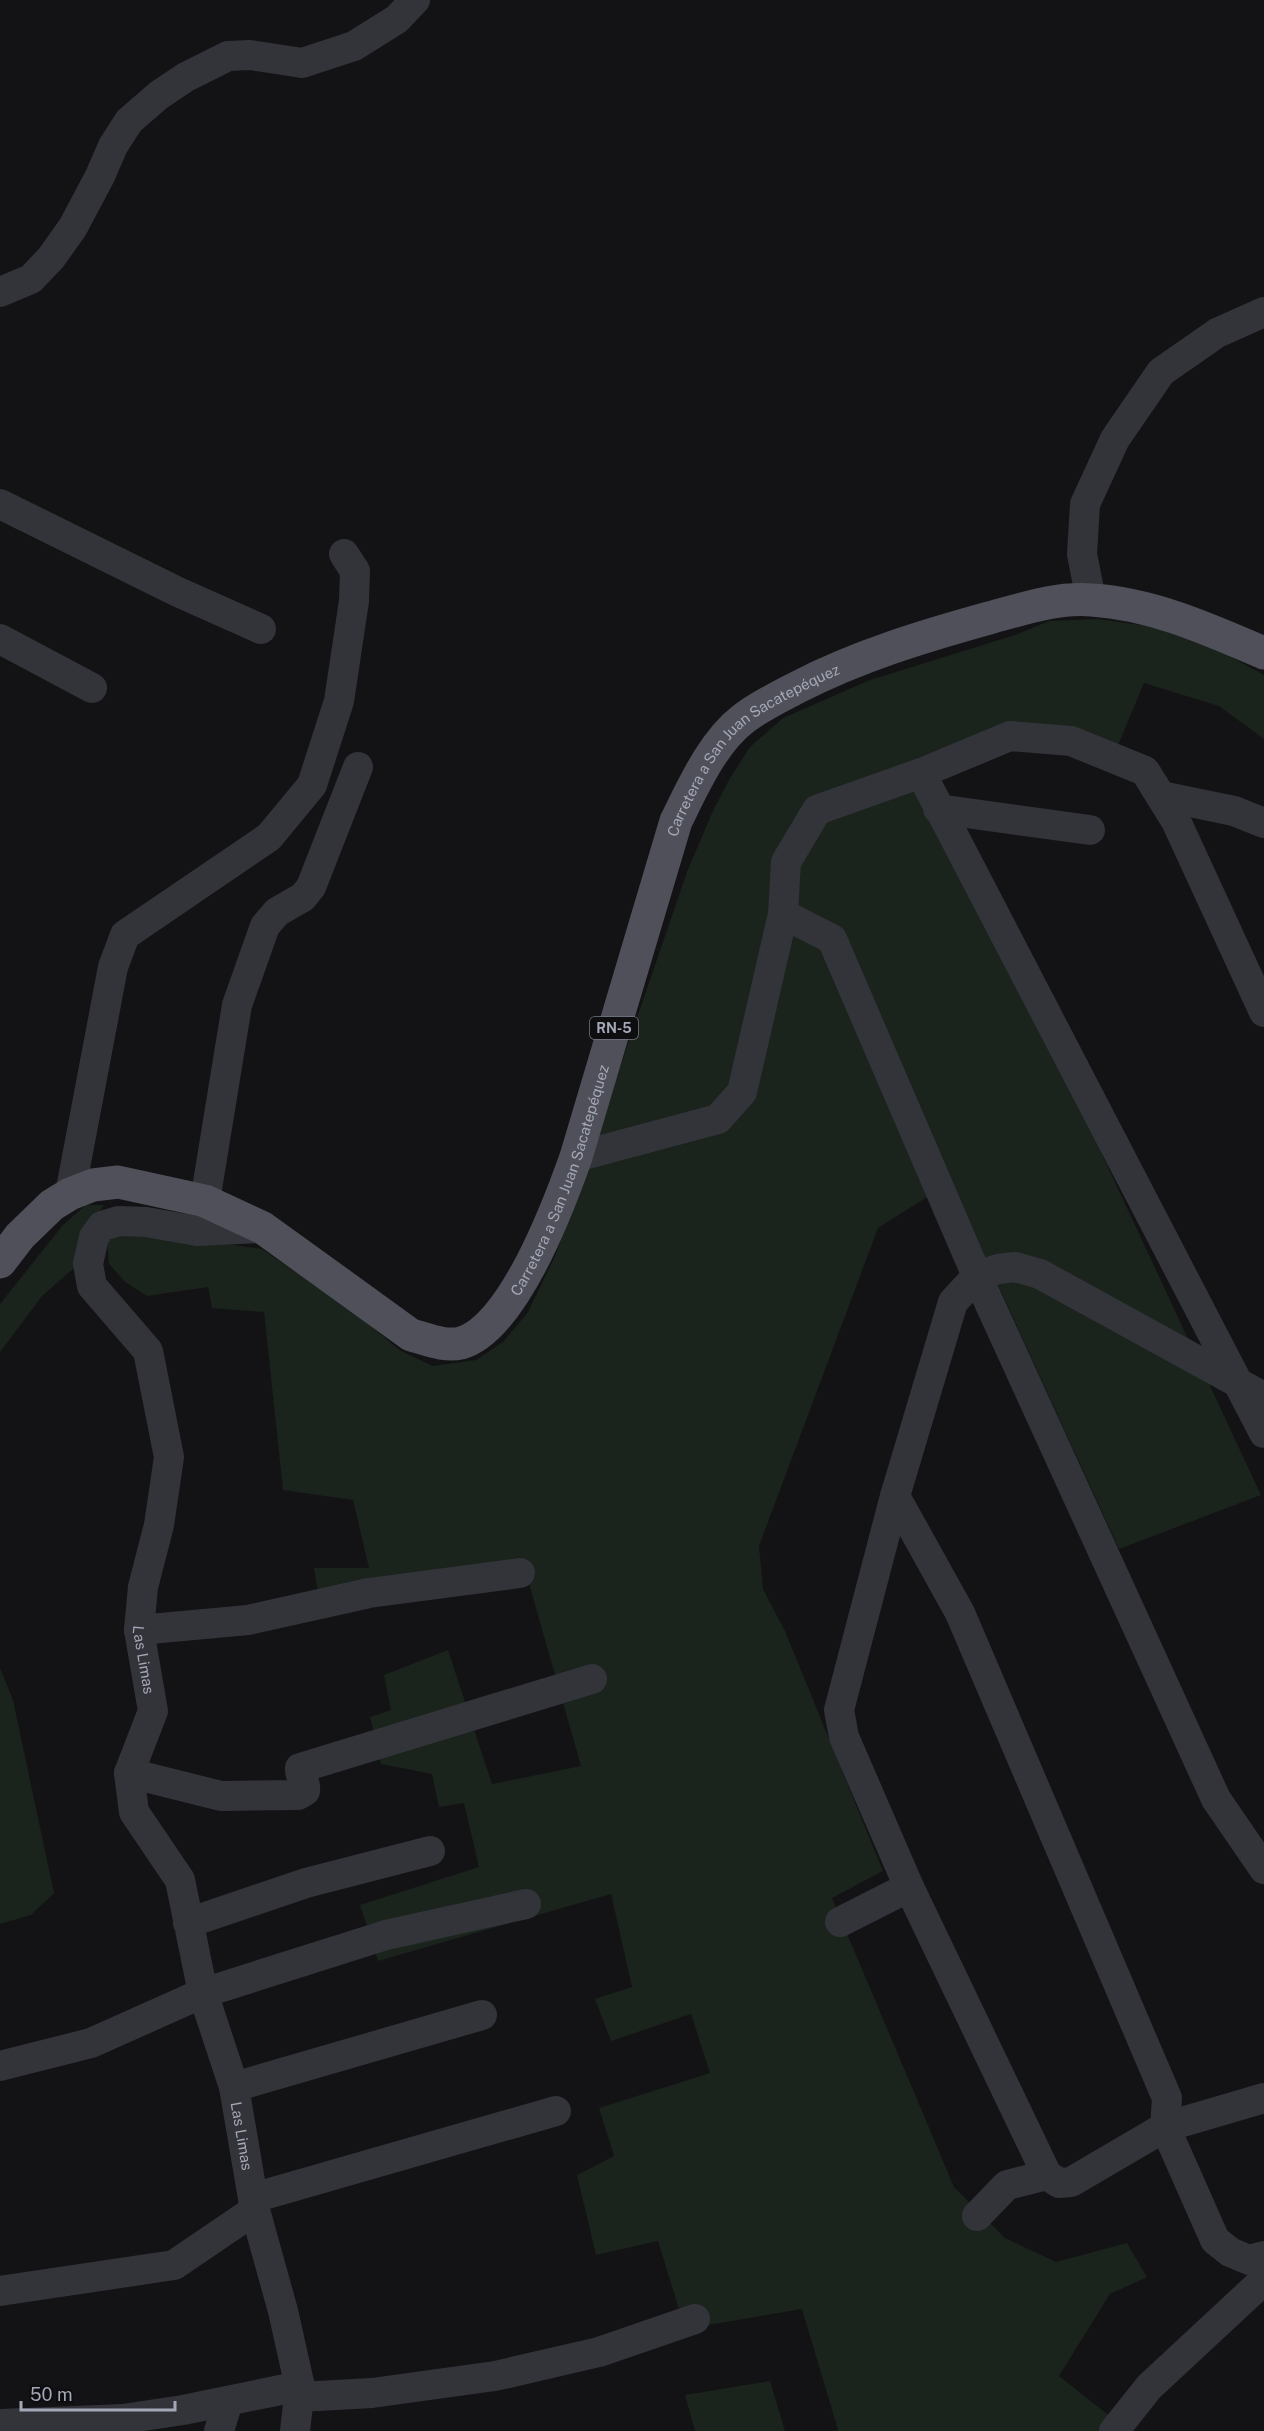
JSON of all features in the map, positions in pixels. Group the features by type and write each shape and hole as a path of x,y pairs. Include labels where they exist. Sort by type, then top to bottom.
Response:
{"main road":[{"name":"Carretera a San Juan Sacatepéquez","path":"0,1262 28,1228 52,1205 70,1194 93,1185 118,1182 205,1201 263,1228 411,1335 435,1342 461,1342 482,1333 524,1276 542,1244 576,1157 676,820 700,772 741,720 769,702 827,672 862,658 958,626 1057,600 1091,600 1156,611 1188,621 1264,653"}],"street":[{"path":"0,292 31,279 51,258 73,227 113,146 129,121 159,95 186,77 228,56 250,55 302,63 354,46 397,20 415,0"},
{"path":"1091,600 1082,554 1085,504 1115,439 1161,372 1217,333 1264,312"},
{"path":"0,504 178,592 261,629"},
{"path":"70,1194 113,967 125,935 269,837 312,785 339,701 354,601 355,571 344,554"},
{"path":"0,639 92,688"},
{"path":"576,1157 718,1119 742,1092 783,914 786,862 817,810 921,773 1010,736 1071,741 1145,771 1176,821 1264,1012"},
{"path":"205,1201 237,1005 265,926 277,912 303,897 311,887 358,767"},
{"path":"921,773 1264,1433"},
{"path":"1161,796 1234,811 1264,823"},
{"path":"938,809 1090,830"},
{"path":"783,914 832,939 977,1276 1216,1799 1264,1869"},
{"name":"Las Limas","path":"263,1228 197,1231 146,1222 119,1221 102,1226 94,1237 88,1264 92,1286 148,1351 169,1457 159,1525 142,1587 139,1630 153,1711 129,1773 134,1812 180,1880 204,1993 234,2087 254,2204 283,2311 299,2391 295,2431"},
{"path":"1264,1397 1040,1274 1015,1267 998,1269 977,1276 953,1302 895,1496 839,1710 844,1737 909,1887 1047,2175 1059,2182 1071,2182 1165,2127 1264,2098"},
{"path":"895,1496 960,1613 1167,2098 1165,2127 1215,2240 1230,2252 1249,2260 1264,2256"},
{"path":"139,1630 248,1620 369,1593 520,1572"},
{"path":"129,1773 221,1796 298,1795 305,1791 306,1786 299,1772 300,1768 592,1679"},
{"path":"188,1923 306,1883 430,1851"},
{"path":"840,1922 909,1887"},
{"path":"0,2066 91,2043 204,1993 386,1935 526,1904"},
{"path":"234,2087 482,2015"},
{"path":"0,2291 174,2265 254,2204 556,2110"},
{"path":"977,2216 1007,2185 1047,2175"},
{"path":"1114,2431 1149,2387 1264,2280"},
{"path":"0,2424 123,2419 299,2391 372,2393 495,2376 599,2352 695,2319"},
{"path":"219,2431 228,2401"}],"shaded area":[{"path":"1098,619 1161,628 1226,654 1264,675 1264,739 1219,706 1144,683 1116,750 963,744 917,758 1261,1495 1119,1549 951,1182 878,1228 759,1546 763,1589 785,1631 883,1871 832,1898 954,2187 1005,2238 1056,2262 1127,2243 1147,2277 1110,2294 1059,2376 1120,2424 1114,2431 834,2431 838,2430 802,2309 685,2329 658,2241 596,2255 577,2175 614,2156 599,2108 710,2073 691,2014 611,2041 595,1999 632,1987 611,1894 378,1961 360,1905 479,1867 464,1803 439,1807 432,1774 381,1764 370,1717 391,1710 384,1675 448,1650 492,1784 581,1766 526,1573 318,1592 314,1568 369,1568 353,1500 283,1490 264,1312 212,1308 208,1287 147,1296 125,1282 109,1264 107,1240 117,1228 262,1249 352,1311 401,1351 433,1366 476,1360 503,1342 528,1312 556,1254 687,872 712,813 730,778 750,747 783,718 870,680 1018,634 1049,621"},
{"path":"86,1205 104,1205 83,1237 83,1260 42,1296 0,1352 0,1304 63,1225"},
{"path":"0,1668 13,1700 54,1893 31,1915 0,1924"},
{"path":"770,2381 785,2431 695,2431 685,2395"}]}
